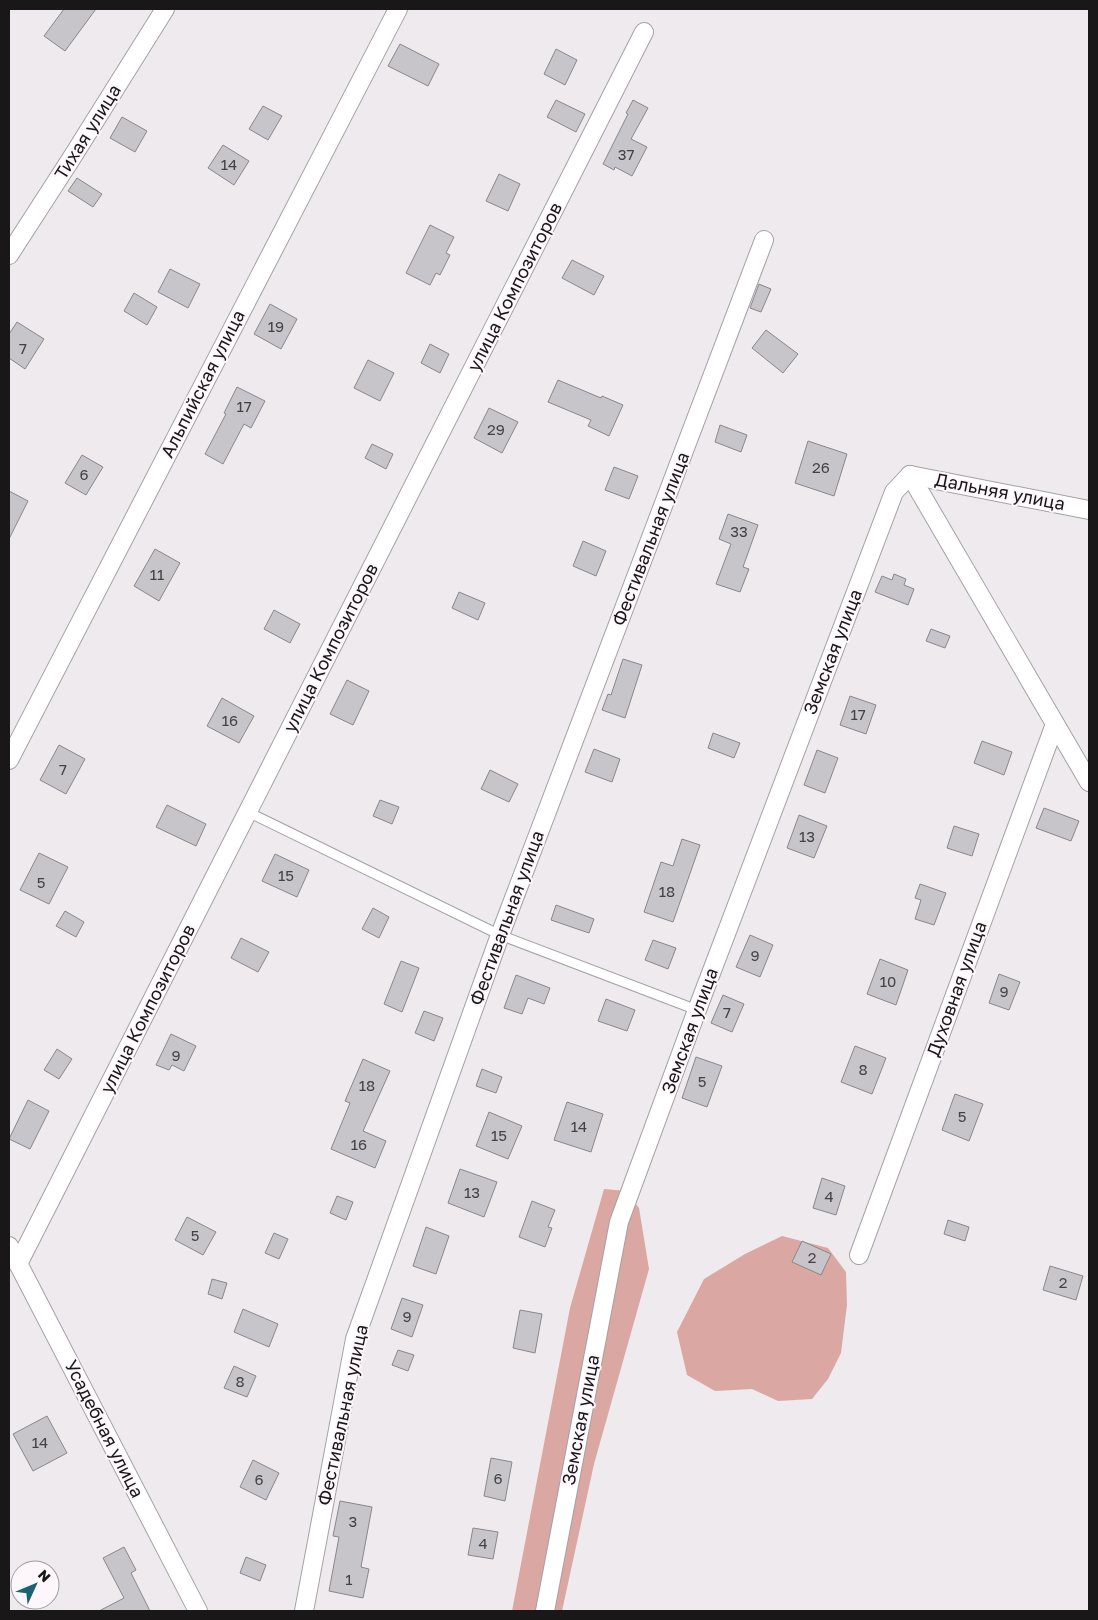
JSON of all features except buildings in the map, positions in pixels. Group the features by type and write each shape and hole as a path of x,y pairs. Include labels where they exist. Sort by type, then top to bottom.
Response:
{"street":[{"name":"Тихая улица","path":"9,255 165,9"},
{"name":"Альпийская улица","path":"9,760 398,9"},
{"name":"улица Композиторов","path":"18,1264 644,32"},
{"name":"Фестивальная улица","path":"304,1611 355,1339 500,935 764,240"},
{"name":"Дальняя улица","path":"910,475 1089,510"},
{"path":"910,475 1089,782"},
{"name":"Земская улица","path":"545,1611 619,1222 697,1010 894,492 910,475"},
{"name":"Духовная улица","path":"859,1255 1056,724"},
{"name":"Усадебная улица","path":"9,1246 198,1611"}],"lane":[{"path":"248,812 500,935 697,1010"}],"shaded area":[{"path":"604,1189 626,1191 639,1208 649,1269 594,1464 562,1611 512,1611 570,1308"},
{"path":"782,1236 828,1248 846,1272 847,1305 841,1353 828,1379 812,1399 778,1401 752,1389 715,1391 687,1375 677,1332 704,1279 745,1254"}]}
